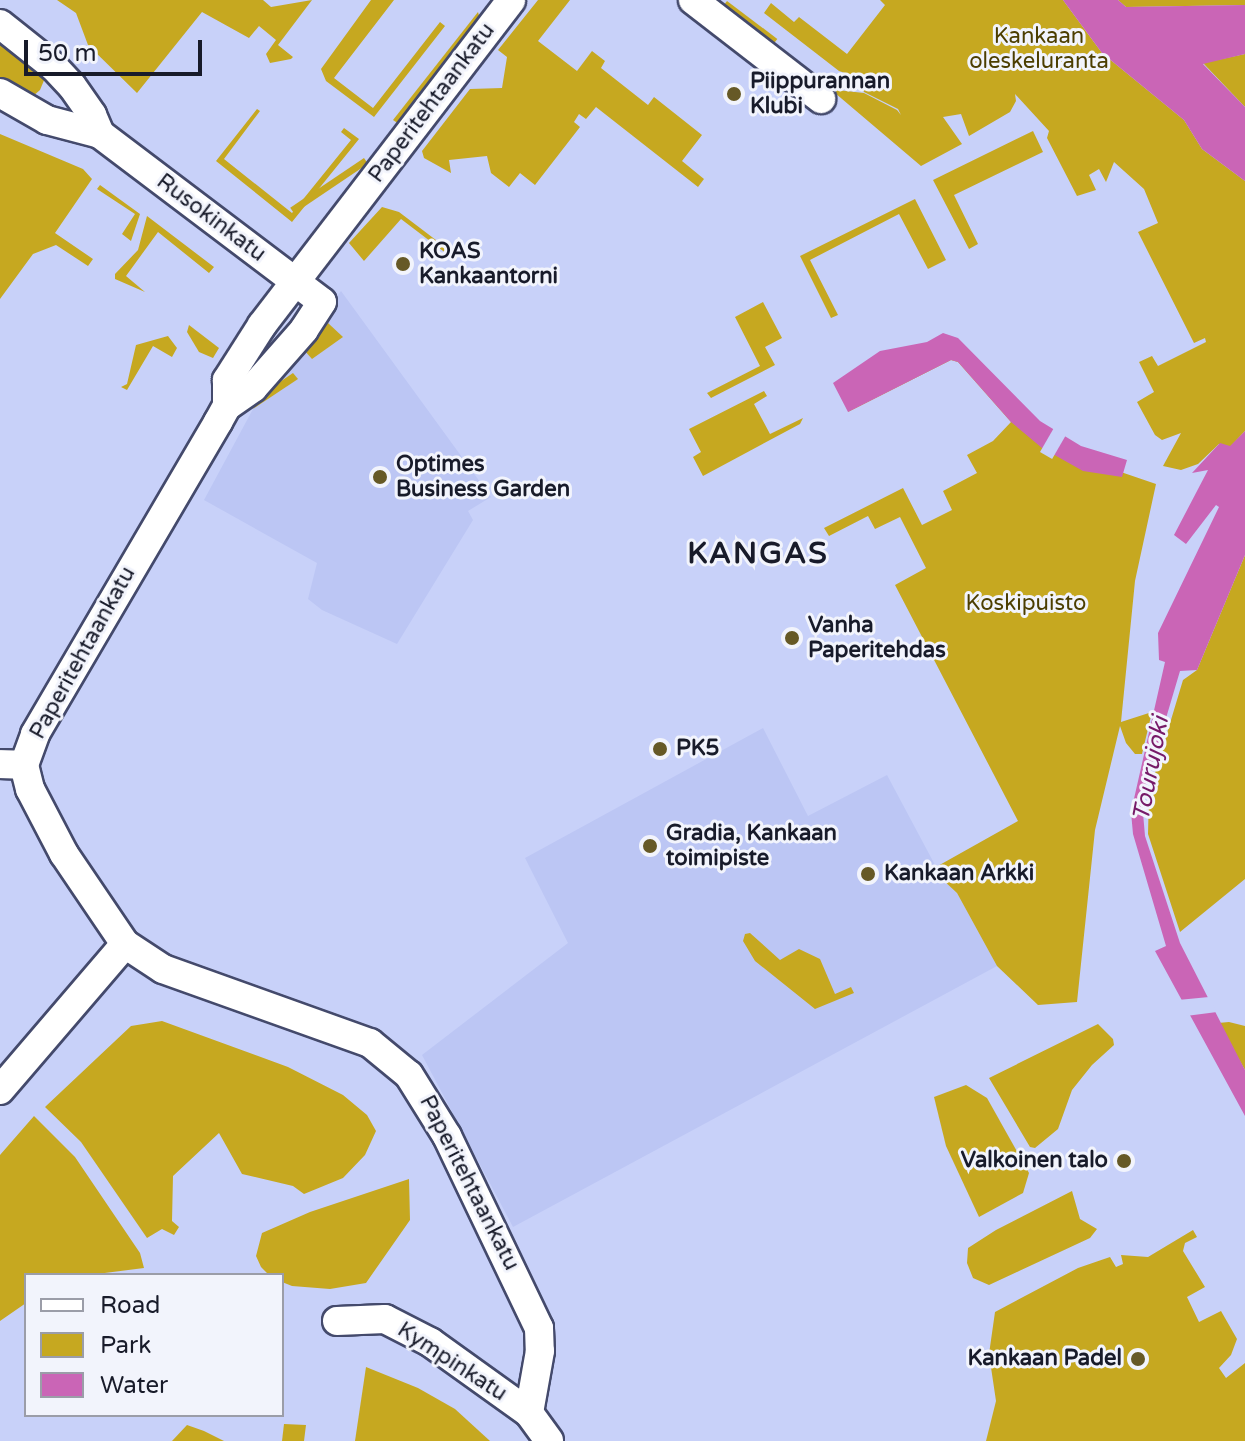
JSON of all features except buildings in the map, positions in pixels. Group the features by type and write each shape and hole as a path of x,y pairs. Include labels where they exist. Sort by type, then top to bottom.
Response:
{"street":[{"name":"Paperitehtaankatu","path":"227,406 227,380 295,281 511,0"},
{"path":"693,0 821,99"},
{"name":"Rusokinkatu","path":"0,24 54,67 72,86 92,115 100,134"},
{"name":"Rusokinkatu","path":"0,93 47,120 100,134 322,302"},
{"name":"Paperitehtaankatu","path":"322,302 304,330 253,388 227,406 35,734 12,764 30,789 64,854 125,944 163,969 370,1043 409,1075 447,1136 539,1328 540,1351 529,1413"},
{"path":"0,1090 125,944"},
{"name":"Kympinkatu","path":"337,1321 385,1319 430,1342 529,1413 549,1441"}],"shaded area":[{"path":"341,291 491,497 468,511 473,520 397,644 322,610 308,599 317,563 204,500 253,409"},
{"path":"763,728 808,816 887,775 943,880 957,893 997,966 513,1227 422,1055 568,943 525,858"}],"green space":[{"path":"57,0 263,0 271,7 312,0 278,45 293,57 291,59 270,63 266,54 276,40 259,26 249,38 202,12 137,93 88,45 76,13"},
{"path":"371,0 394,0 334,78 373,108 440,22 445,26 374,117 326,81 321,69"},
{"path":"538,0 570,0 538,41 577,71 592,51 605,61 601,68 648,105 654,97 702,135 682,161 704,179 698,187 596,107 586,119 579,114 574,122 580,127 535,185 520,173 509,187 491,173 487,156 449,160 451,173 424,158 422,151 470,89 502,88 507,57 498,50"},
{"name":"Kankaan oleskeluranta","path":"880,0 1063,0 1102,53 1184,120 1202,149 1245,181 1245,431 1230,447 1219,444 1198,464 1181,470 1163,466 1181,433 1162,440 1155,435 1137,402 1154,392 1139,362 1152,356 1158,366 1206,342 1205,338 1194,343 1138,232 1158,223 1144,189 1114,162 1106,182 1099,169 1089,175 1096,190 1077,196 1047,138 1049,131 1015,94 1016,101 1010,112 969,136 961,114 943,117 962,144 921,166 835,93 837,90 864,93 901,115 898,109 864,92 857,77 839,71 764,13 771,3 794,22 799,17 847,54 885,5"},
{"path":"1118,0 1245,0 1245,5 1126,7"},
{"path":"727,1 777,39 773,45 723,7"},
{"path":"478,12 480,19 399,124 393,120"},
{"path":"0,37 47,73 40,90 32,97 0,82"},
{"path":"1245,54 1245,107 1203,63"},
{"path":"257,109 260,111 224,159 292,213 351,140 341,132 344,128 359,139 292,222 216,161"},
{"path":"1033,131 1043,152 954,195 978,244 969,249 933,180"},
{"path":"0,134 83,169 92,179 55,233 93,259 88,266 56,245 33,254 0,299"},
{"path":"364,158 368,164 294,214 290,208"},
{"path":"100,185 140,214 131,241 122,234 135,214 97,189"},
{"path":"915,199 946,260 928,269 899,214 810,260 838,315 831,318 800,256"},
{"path":"382,207 399,212 453,253 451,257 401,219 364,261 349,243"},
{"path":"147,216 214,267 209,273 158,232 126,276 145,292 115,279 115,274 138,250"},
{"path":"763,302 782,338 765,347 775,365 711,398 707,393 760,366 735,317"},
{"path":"328,323 343,337 312,359 304,350"},
{"path":"189,325 219,348 213,358 199,352 187,332"},
{"path":"168,336 177,348 172,357 153,346 127,390 121,387 127,384 136,345"},
{"name":"Koskipuisto","path":"960,357 1002,402 1115,470 1156,484 1135,581 1121,722 1152,712 1142,754 1135,754 1126,743 1120,726 1095,830 1077,1002 1038,1005 997,966 957,893 943,880 936,867 1018,821 895,585 926,568 900,517 875,529 868,516 829,536 824,528 903,488 922,525 952,510 943,491 977,473 967,455 993,441 1011,422 958,362 951,360 848,412 870,374"},
{"path":"293,373 298,379 253,409 268,390"},
{"path":"764,391 767,396 754,404 770,434 803,418 800,424 703,476 693,457 701,452 689,429"},
{"path":"1245,555 1245,879 1180,932 1148,834 1149,793 1183,680 1197,670"},
{"path":"750,933 780,960 799,949 820,959 835,994 851,987 854,993 815,1009 755,961 743,941 745,934"},
{"path":"162,1021 288,1067 343,1095 367,1115 376,1131 365,1155 343,1178 304,1194 293,1186 242,1174 219,1133 173,1176 172,1221 179,1227 174,1235 162,1229 147,1238 81,1142 45,1107 131,1026"},
{"path":"1218,1023 1245,1026 1245,1070"},
{"path":"1098,1024 1113,1039 1114,1045 1092,1065 1072,1090 1058,1129 1035,1148 1030,1147 989,1078"},
{"path":"966,1085 987,1098 1029,1173 1023,1193 979,1217 946,1146 934,1097"},
{"path":"34,1116 75,1157 140,1253 144,1268 105,1273 24,1273 24,1304 0,1321 0,1155"},
{"path":"409,1179 410,1220 366,1283 330,1289 292,1286 284,1283 284,1273 267,1273 261,1267 256,1256 262,1233 310,1212"},
{"path":"1072,1191 1080,1219 1097,1229 1090,1238 989,1285 973,1278 967,1263 968,1248"},
{"path":"1193,1230 1197,1237 1185,1243 1183,1251 1205,1287 1187,1297 1199,1322 1221,1311 1237,1339 1231,1355 1219,1368 1226,1378 1245,1363 1245,1441 986,1441 996,1401 989,1354 995,1312 1078,1268 1110,1257 1116,1267 1123,1264 1121,1255 1148,1257"},
{"path":"366,1367 418,1388 455,1409 490,1441 355,1441"},
{"path":"284,1424 306,1425 304,1441 282,1441"},
{"path":"187,1425 204,1431 224,1441 172,1441"}],"water":[{"path":"1063,0 1118,0 1126,7 1245,5 1245,54 1203,64 1245,107 1245,181 1202,149 1184,120 1102,53"},
{"path":"943,333 958,338 1040,421 1081,446 1127,460 1122,477 1083,471 1042,448 1011,422 958,362 951,360 848,412 833,383 880,351 927,342"},
{"path":"1245,431 1245,555 1197,670 1180,671 1145,789 1143,813 1145,836 1180,943 1245,1070 1245,1116 1155,951 1166,946 1133,834 1131,812 1165,662 1159,660 1158,633 1219,507 1216,505 1186,544 1174,535 1208,470 1192,473 1220,443 1230,446"}],"pier":[{"path":"1055,426 1067,433 1052,459 1040,452"},
{"path":"1209,997 1217,1012 1186,1016 1178,1000"}],"place":[{"name":"Piippurannan Klubi","path":"734,94"},
{"name":"KOAS Kankaantorni","path":"403,264"},
{"name":"Optimes Business Garden","path":"380,477"},
{"name":"Vanha Paperitehdas","path":"792,638"},
{"name":"PK5","path":"660,749"},
{"name":"Gradia, Kankaan toimipiste","path":"650,846"},
{"name":"Kankaan Arkki","path":"868,874"},
{"name":"Valkoinen talo","path":"1124,1161"},
{"name":"Kankaan Padel","path":"1138,1359"}],"district":[{"name":"KANGAS","path":"758,554"}],"water label":[{"name":"Tourujoki","path":"1151,769"}]}
